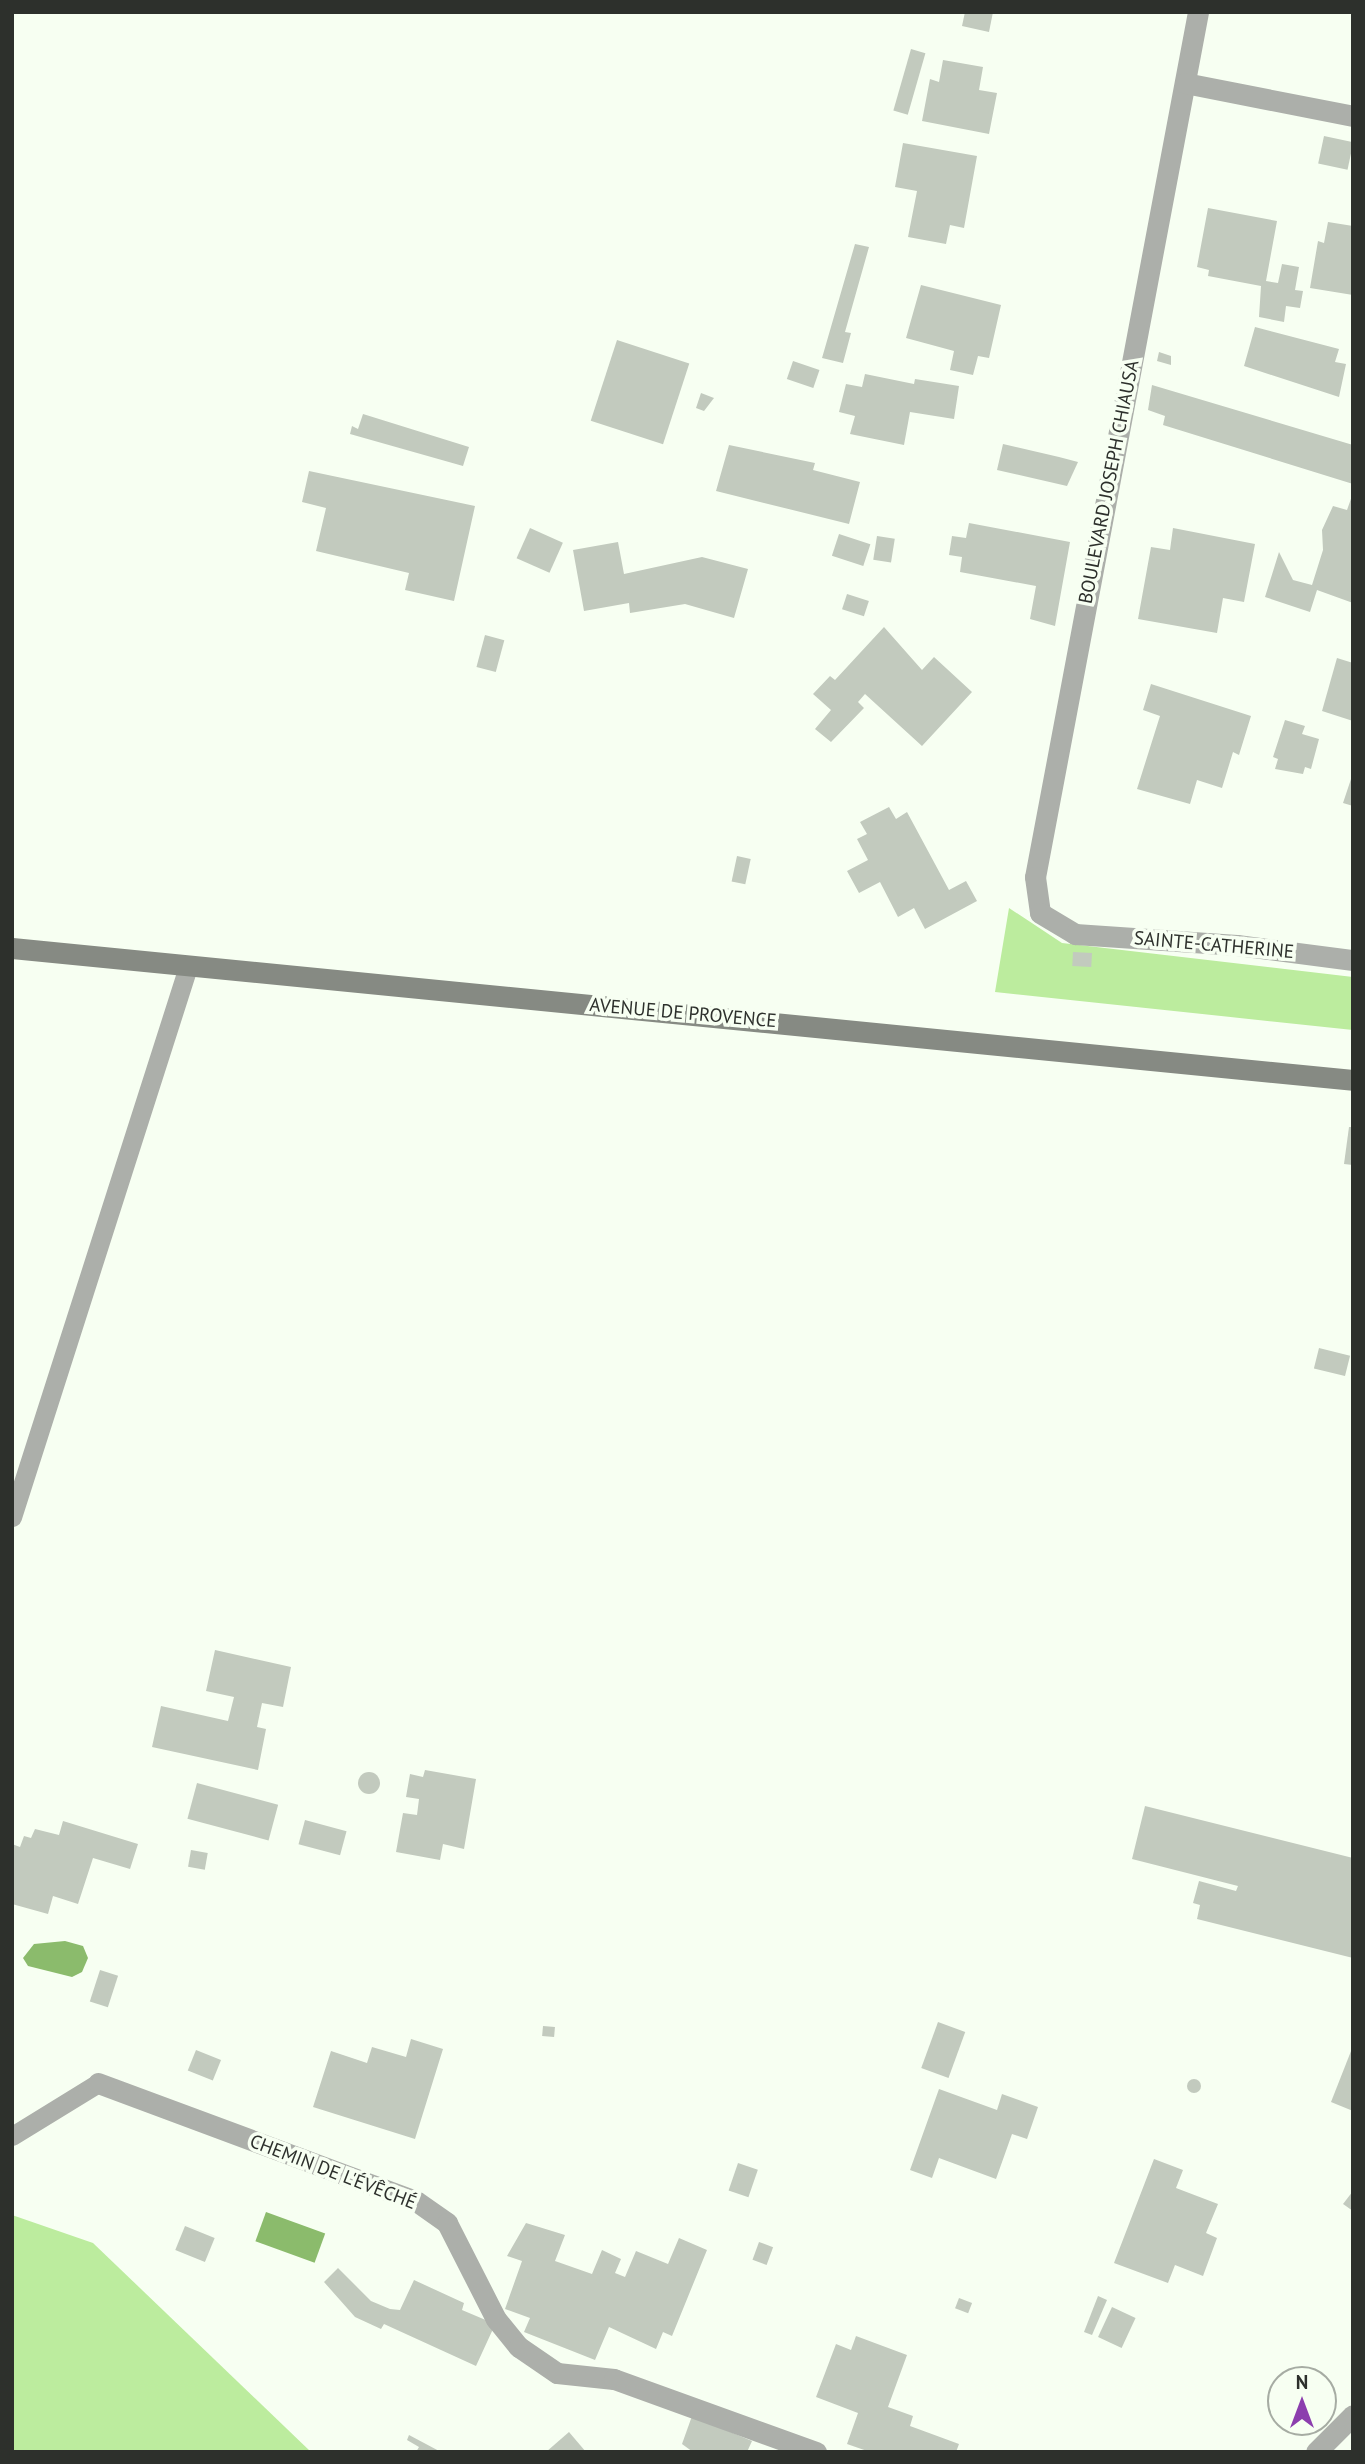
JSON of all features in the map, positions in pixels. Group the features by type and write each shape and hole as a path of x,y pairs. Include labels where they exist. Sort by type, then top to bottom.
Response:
{"main road":[{"name":"AVENUE DE PROVENCE","path":"12,948 1353,1080"}],"street":[{"name":"BOULEVARD JOSEPH CHIAUSA","path":"1075,934 1040,913 1035,877 1198,12"},
{"path":"1185,83 1353,116"},
{"name":"SAINTE-CATHERINE","path":"1075,934 1237,945 1353,960"},
{"name":"CHEMIN DE L'ÉVÊCHÉ","path":"98,2083 416,2201 447,2223 496,2319 519,2347 556,2373 614,2379 816,2452"},
{"path":"1315,2452 1353,2415"}],"lane":[{"path":"12,1517 188,967"},
{"path":"12,2136 98,2083"}],"shaded area":[{"path":"1009,908 1062,943 1353,977 1353,1030 995,992"},
{"path":"65,1941 83,1946 88,1958 82,1972 72,1977 28,1966 23,1958 34,1944"},
{"path":"266,2212 325,2234 315,2263 255,2241"},
{"path":"12,2215 93,2243 311,2452 12,2452"}],"building":[{"path":"965,12 993,12 989,32 962,26"},
{"path":"911,49 925,53 908,115 893,111"},
{"path":"943,60 983,67 979,90 997,93 989,134 922,121 930,79 939,82"},
{"path":"1324,136 1353,142 1348,170 1318,163"},
{"path":"903,143 977,156 964,228 950,225 946,244 908,237 917,191 895,187"},
{"path":"1208,208 1277,221 1266,281 1278,283 1282,264 1299,267 1295,290 1303,291 1300,308 1286,306 1284,322 1259,317 1261,286 1208,276 1209,270 1197,267"},
{"path":"1328,222 1353,226 1353,295 1310,288 1318,241 1324,243"},
{"path":"855,244 869,247 845,332 851,333 843,363 822,358"},
{"path":"921,285 1001,305 989,358 978,356 973,375 950,370 954,351 906,338"},
{"path":"1255,327 1339,349 1335,362 1346,364 1339,397 1244,366"},
{"path":"617,340 689,363 663,444 591,421"},
{"path":"1159,352 1171,356 1171,365 1157,361"},
{"path":"793,361 819,370 813,388 787,379"},
{"path":"865,374 914,384 915,379 959,386 954,419 910,412 904,445 850,434 855,416 839,412 846,384 862,387"},
{"path":"1152,385 1353,445 1353,484 1163,425 1165,416 1148,410"},
{"path":"701,393 714,398 704,411 696,408"},
{"path":"363,414 469,447 463,466 350,434 352,426 358,429"},
{"path":"1003,444 1078,462 1067,486 997,470"},
{"path":"729,445 815,463 813,470 860,482 849,524 716,491"},
{"path":"309,471 475,506 454,601 405,590 409,573 316,551 326,508 302,502"},
{"path":"1353,493 1353,603 1317,590 1310,612 1265,597 1279,552 1293,580 1312,585 1323,550 1322,530 1333,506 1347,510"},
{"path":"969,523 1070,542 1055,626 1030,619 1036,586 960,572 962,557 949,555 952,536 966,538"},
{"path":"530,528 563,543 549,573 517,558"},
{"path":"1173,528 1255,544 1244,602 1223,598 1217,633 1138,619 1151,547 1170,550"},
{"path":"839,534 870,544 863,566 832,556"},
{"path":"877,536 895,539 891,563 873,560"},
{"path":"618,542 624,574 702,557 748,569 734,618 685,604 630,613 629,603 584,611 573,550"},
{"path":"847,594 869,601 864,616 842,609"},
{"path":"884,627 922,670 934,657 972,692 922,746 865,694 858,702 864,708 831,742 815,729 831,710 813,694 830,676 835,680"},
{"path":"485,635 504,640 496,672 476,667"},
{"path":"1337,658 1353,663 1353,721 1322,711"},
{"path":"1151,684 1251,716 1239,755 1233,752 1222,788 1197,780 1190,804 1137,789 1160,716 1143,710"},
{"path":"1285,720 1305,726 1302,734 1319,739 1311,769 1305,767 1303,774 1275,769 1278,759 1273,757"},
{"path":"1353,773 1353,806 1343,803"},
{"path":"889,807 896,819 907,812 949,890 966,881 977,901 925,929 914,908 898,917 880,882 859,893 847,871 868,860 857,839 867,834 860,822"},
{"path":"737,856 751,859 745,884 732,881"},
{"path":"1073,952 1092,953 1091,967 1072,966"},
{"path":"1349,1127 1353,1127 1353,1165 1344,1164"},
{"path":"1319,1348 1350,1356 1345,1376 1314,1368"},
{"path":"215,1650 291,1667 283,1707 262,1703 257,1727 266,1729 258,1770 152,1747 161,1706 228,1721 234,1697 206,1691"},
{"path":"425,1770 476,1779 464,1849 443,1844 440,1860 396,1852 403,1813 417,1815 419,1799 406,1797 410,1774 423,1777"},
{"path":"369,1772 379,1779 380,1783 373,1793 369,1794 359,1787 358,1783 365,1773"},
{"path":"197,1783 278,1805 269,1840 187,1819"},
{"path":"1145,1806 1353,1858 1353,1958 1197,1919 1200,1905 1193,1903 1199,1881 1236,1891 1238,1886 1132,1859"},
{"path":"305,1820 347,1831 340,1855 299,1844"},
{"path":"63,1821 138,1844 130,1869 93,1858 78,1904 53,1896 48,1914 12,1904 12,1844 20,1847 24,1836 31,1838 35,1829 59,1835"},
{"path":"191,1850 208,1853 205,1870 188,1867"},
{"path":"100,1970 118,1976 108,2007 90,2001"},
{"path":"938,2022 965,2032 948,2078 921,2068"},
{"path":"543,2026 555,2027 554,2037 542,2036"},
{"path":"411,2039 443,2049 415,2139 313,2107 331,2051 367,2063 372,2047 406,2057"},
{"path":"1353,2046 1353,2111 1331,2102"},
{"path":"196,2050 221,2060 213,2081 188,2070"},
{"path":"1194,2079 1199,2081 1199,2091 1194,2093 1189,2091 1187,2086 1189,2081"},
{"path":"939,2089 997,2110 1002,2094 1038,2107 1027,2139 1012,2134 996,2179 939,2158 932,2178 910,2170"},
{"path":"1154,2159 1183,2170 1176,2188 1218,2204 1206,2233 1217,2238 1203,2276 1175,2265 1168,2283 1114,2263"},
{"path":"738,2163 758,2170 748,2197 729,2190"},
{"path":"1353,2191 1353,2211 1343,2204"},
{"path":"526,2223 565,2235 555,2261 592,2274 602,2250 621,2259 615,2273 625,2277 636,2251 668,2264 679,2238 707,2250 672,2336 663,2332 656,2349 609,2327 595,2360 524,2332 530,2318 505,2309 522,2261 507,2256"},
{"path":"185,2226 215,2238 205,2262 175,2250"},
{"path":"759,2242 773,2247 767,2265 753,2260"},
{"path":"338,2268 371,2301 390,2309 400,2310 414,2280 464,2303 462,2310 488,2321 493,2329 476,2366 384,2324 381,2329 355,2317 324,2282"},
{"path":"1098,2296 1107,2300 1092,2335 1084,2332"},
{"path":"959,2298 972,2303 968,2313 955,2308"},
{"path":"1112,2307 1136,2318 1122,2348 1098,2337"},
{"path":"856,2336 907,2355 888,2407 913,2416 910,2426 959,2444 956,2452 870,2452 847,2444 858,2413 816,2397 836,2344 851,2350"},
{"path":"692,2416 752,2441 747,2452 693,2452 682,2444"},
{"path":"569,2432 586,2452 546,2452"},
{"path":"409,2435 441,2452 416,2452 419,2447 407,2440"}]}
